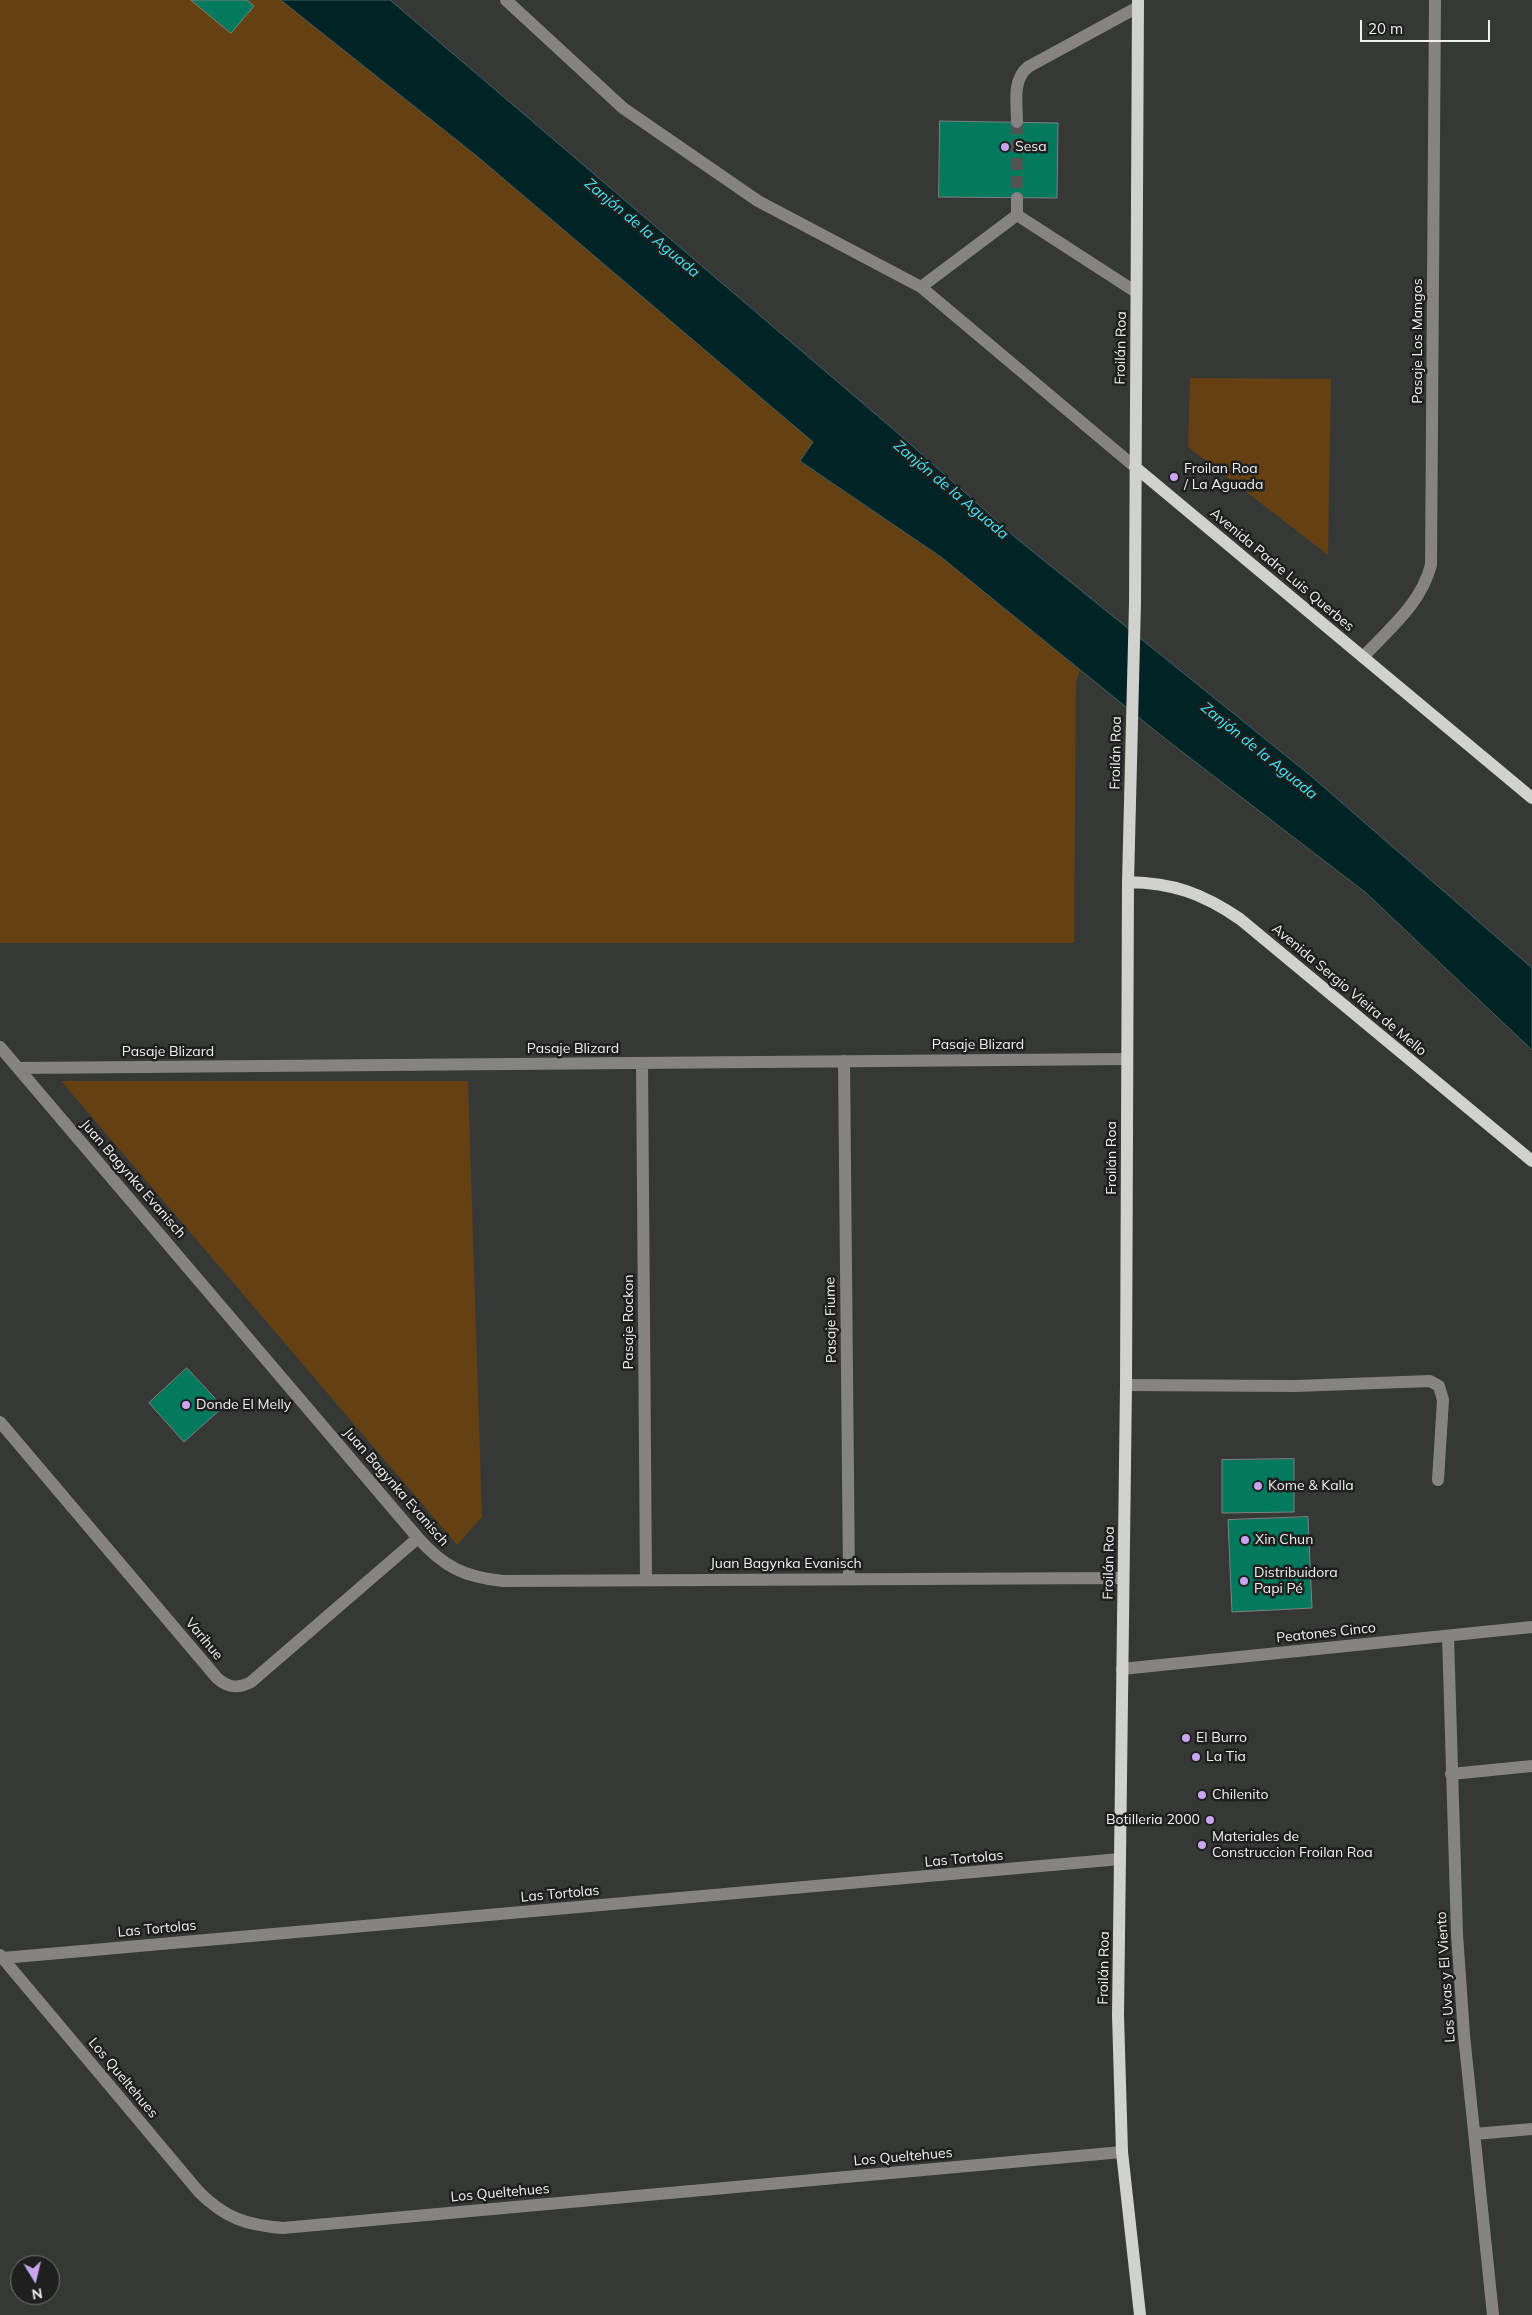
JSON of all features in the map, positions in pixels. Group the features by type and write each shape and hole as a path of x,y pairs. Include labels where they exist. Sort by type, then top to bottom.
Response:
{"main road":[{"name":"Froilán Roa","path":"1138,3 1134,467 1135,603 1128,882 1126,1385 1118,2025 1122,2152 1140,2315"},
{"name":"Avenida Padre Luis Querbes","path":"1134,467 1532,798"},
{"name":"Avenida Sergio Vieira de Mello","path":"1128,882 1153,883 1200,895 1240,918 1532,1162"}],"street":[{"name":"Avenida Padre Luis Querbes","path":"506,0 624,108 742,190 758,201 921,287 1134,467"},
{"name":"Pasaje Los Mangos","path":"1363,658 1412,605 1427,580 1431,565 1435,0"},
{"path":"1017,122 1017,84 1020,74 1028,67 1138,3"},
{"path":"921,287 1017,215 1018,198"},
{"path":"1017,215 1136,292"},
{"name":"Juan Bagynka Evanisch","path":"0,1047 418,1538 442,1562 456,1571 480,1579 503,1581 1123,1578"},
{"name":"Pasaje Blizard","path":"18,1068 1127,1059"},
{"name":"Pasaje Fiume","path":"844,1061 849,1579"},
{"name":"Pasaje Rockon","path":"642,1063 646,1580"},
{"path":"1126,1385 1296,1386 1430,1381 1439,1386 1443,1400 1438,1480"},
{"name":"Varihue","path":"0,1422 217,1678 224,1684 234,1687 251,1682 418,1538"},
{"name":"Peatones Cinco","path":"1122,1669 1532,1627"},
{"name":"Las Uvas y El Viento","path":"1448,1636 1457,1934 1493,2315"},
{"path":"1451,1774 1532,1766"},
{"name":"Las Tortolas","path":"1,1956 1120,1859"},
{"name":"Los Queltehues","path":"1,1956 199,2192 214,2207 232,2218 257,2226 282,2228 1122,2152"},
{"path":"1475,2134 1532,2129"}],"shaded area":[{"path":"0,0 281,0 478,157 813,442 800,462 941,557 1080,670 1076,682 1074,943 0,943"},
{"path":"1190,378 1331,379 1328,555 1188,447"},
{"path":"61,1081 468,1081 482,1517 457,1545"}],"water":[{"name":"Zanjón de la Aguada","path":"281,0 390,0 900,435 1016,538 1311,776 1532,968 1532,1050 1365,892 1168,741 941,557 800,461 813,442 478,157"}],"building":[{"path":"191,0 247,0 254,6 231,33"},
{"path":"940,121 1058,123 1057,198 939,197"},
{"name":"Donde El Melly","path":"187,1368 223,1407 184,1442 149,1403"},
{"name":"Kome & Kalla","path":"1294,1459 1294,1512 1222,1513 1222,1460"},
{"path":"1308,1517 1312,1608 1232,1612 1228,1520"}],"tunnel":[{"path":"1017,122 1017,198"}],"place":[{"name":"Sesa","path":"1005,147"},
{"name":"Froilan Roa / La Aguada","path":"1174,477"},
{"name":"Donde El Melly","path":"186,1405"},
{"name":"Kome & Kalla","path":"1258,1486"},
{"name":"Xin Chun","path":"1245,1540"},
{"name":"Distribuidora Papi Pé","path":"1244,1581"},
{"name":"El Burro","path":"1186,1738"},
{"name":"La Tia","path":"1196,1757"},
{"name":"Chilenito","path":"1202,1795"},
{"name":"Botilleria 2000","path":"1210,1820"},
{"name":"Materiales de Construccion Froilan Roa","path":"1202,1845"}]}
